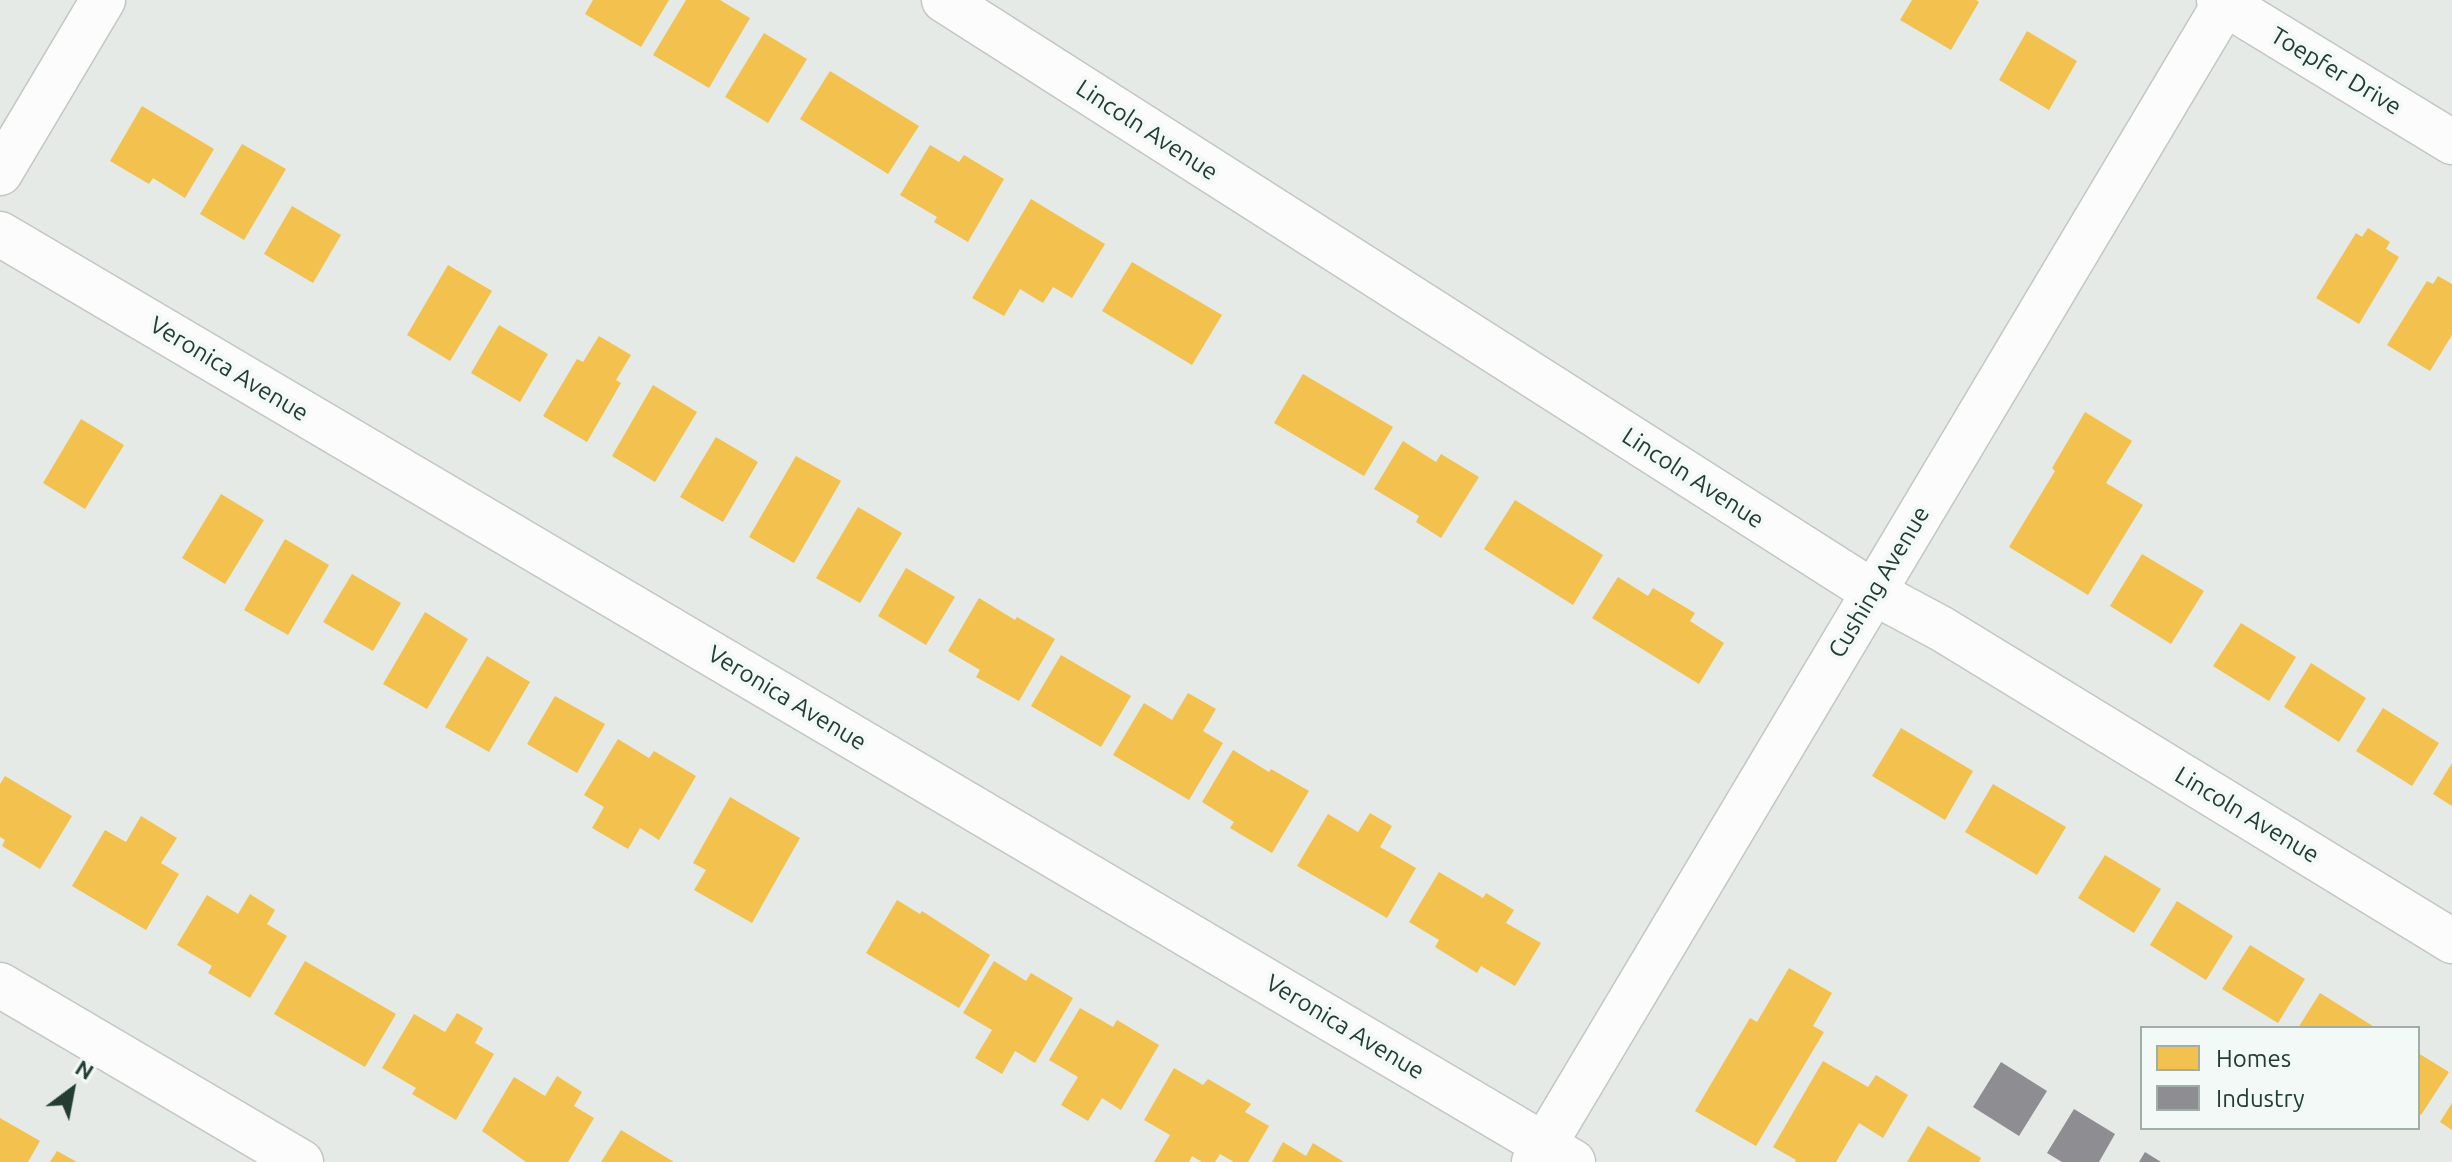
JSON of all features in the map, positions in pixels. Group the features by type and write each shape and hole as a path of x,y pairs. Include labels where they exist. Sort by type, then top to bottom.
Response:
{"street":[{"path":"0,173 103,0"},
{"name":"Lincoln Avenue","path":"944,0 1873,592 1942,629 2452,941"},
{"name":"Cushing Avenue","path":"1551,1156 1873,592 2222,2"},
{"name":"Toepfer Drive","path":"2222,2 2452,142"},
{"name":"Veronica Avenue","path":"0,234 1551,1156"},
{"path":"0,985 301,1162"}],"building: Homes":[{"path":"593,0 669,0 641,47 585,14"},
{"path":"686,0 720,0 750,18 709,88 653,55"},
{"path":"1912,0 1979,2 1951,50 1900,20"},
{"path":"2027,31 2077,61 2049,110 1999,80"},
{"path":"764,33 807,59 768,123 725,97"},
{"path":"830,71 919,126 888,174 800,119"},
{"path":"142,106 214,149 185,198 153,178 149,184 110,161"},
{"path":"242,144 286,169 244,240 200,214"},
{"path":"930,145 959,162 964,155 1004,179 968,242 934,222 937,217 900,195"},
{"path":"1031,199 1105,244 1072,298 1053,287 1043,303 1020,289 1004,316 972,298"},
{"path":"292,206 341,235 313,283 264,254"},
{"path":"2368,228 2390,242 2386,249 2399,257 2359,324 2316,298 2356,233 2362,237"},
{"path":"1132,262 1222,315 1192,365 1102,311"},
{"path":"448,265 492,291 450,361 407,335"},
{"path":"2438,276 2452,284 2452,335 2430,371 2387,345 2427,281 2433,284"},
{"path":"499,325 548,354 520,402 471,373"},
{"path":"599,336 631,355 616,380 621,383 587,442 543,416 577,359 583,362"},
{"path":"1303,374 1393,427 1364,476 1274,423"},
{"path":"653,385 697,412 655,482 612,456"},
{"path":"2085,412 2132,441 2106,483 2143,505 2088,595 2009,547 2055,471 2052,468"},
{"path":"81,419 124,445 85,509 43,483"},
{"path":"716,437 758,462 723,522 680,497"},
{"path":"1403,441 1436,462 1441,454 1479,477 1441,538 1416,522 1419,516 1374,489"},
{"path":"796,456 841,481 794,563 749,537"},
{"path":"221,494 264,520 225,584 182,558"},
{"path":"1515,500 1603,555 1573,605 1484,549"},
{"path":"858,507 902,533 860,603 816,578"},
{"path":"285,539 329,565 288,635 244,610"},
{"path":"2142,554 2204,591 2171,644 2110,606"},
{"path":"906,568 955,597 926,645 878,616"},
{"path":"352,574 401,603 373,651 323,622"},
{"path":"1618,577 1648,596 1653,588 1695,613 1690,621 1724,643 1699,684 1592,618"},
{"path":"979,598 1055,639 1019,701 976,677 980,670 948,651"},
{"path":"425,612 468,639 427,709 383,684"},
{"path":"2241,623 2296,657 2269,701 2213,666"},
{"path":"1061,655 1131,696 1101,747 1031,706"},
{"path":"487,656 530,682 489,752 445,727"},
{"path":"2311,663 2366,698 2339,742 2284,707"},
{"path":"1188,693 1216,709 1203,731 1223,743 1189,800 1113,755 1144,703 1172,720"},
{"path":"555,696 605,724 577,773 527,744"},
{"path":"2383,708 2439,743 2412,786 2356,751"},
{"path":"1901,728 1973,771 1945,820 1872,776"},
{"path":"618,739 649,758 654,751 696,776 659,840 640,828 628,849 592,828 604,807 584,795"},
{"path":"1233,750 1309,791 1272,853 1230,828 1234,822 1202,802"},
{"path":"2452,763 2452,806 2433,794"},
{"path":"5,776 72,816 40,869 2,846 5,840 0,837 0,784"},
{"path":"1993,784 2066,827 2037,875 1965,832"},
{"path":"730,797 800,838 752,923 694,890 706,870 693,863"},
{"path":"1370,813 1392,826 1380,847 1416,868 1387,918 1297,866 1328,814 1358,832"},
{"path":"141,816 177,838 161,863 179,874 146,930 72,886 105,830 126,842"},
{"path":"2105,855 2161,889 2134,933 2078,898"},
{"path":"1439,872 1483,898 1486,893 1514,910 1506,923 1541,943 1515,986 1481,966 1477,973 1435,947 1439,940 1409,922"},
{"path":"250,894 275,910 267,924 287,936 250,998 208,973 212,966 177,945 207,895 238,914"},
{"path":"897,900 920,914 922,911 990,955 959,1008 866,953"},
{"path":"2177,901 2233,936 2206,980 2150,945"},
{"path":"2250,945 2305,979 2278,1023 2222,989"},
{"path":"305,961 396,1014 365,1067 274,1014"},
{"path":"994,961 1026,981 1031,973 1073,998 1035,1063 1015,1051 1002,1074 975,1058 992,1030 963,1013"},
{"path":"1789,968 1832,993 1813,1026 1824,1032 1756,1146 1695,1111 1750,1018 1757,1022"},
{"path":"2320,993 2373,1026 2299,1026"},
{"path":"1080,1008 1113,1027 1117,1020 1159,1045 1121,1110 1102,1098 1088,1121 1061,1105 1078,1077 1049,1060"},
{"path":"457,1013 483,1028 475,1043 494,1054 456,1120 412,1094 416,1088 382,1068 414,1014 445,1032"},
{"path":"2420,1054 2449,1072 2420,1114"},
{"path":"1823,1061 1868,1087 1876,1075 1908,1095 1883,1138 1859,1123 1836,1162 1795,1162 1773,1147"},
{"path":"1174,1068 1203,1085 1208,1079 1251,1104 1245,1112 1269,1126 1248,1162 1234,1162 1220,1154 1215,1162 1202,1162 1192,1156 1189,1162 1154,1162 1170,1135 1144,1120"},
{"path":"557,1076 582,1092 574,1106 594,1118 568,1162 526,1162 482,1131 514,1077 545,1096"},
{"path":"2452,1103 2452,1130 2440,1122"},
{"path":"0,1118 40,1141 28,1162 0,1162"},
{"path":"1928,1126 1981,1158 1979,1162 1907,1162"},
{"path":"621,1130 674,1162 601,1162"},
{"path":"1283,1142 1306,1156 1313,1143 1344,1162 1272,1162"},
{"path":"57,1151 77,1162 50,1162"}],"building: Industry":[{"path":"2001,1062 2047,1091 2019,1136 1973,1107"},
{"path":"2074,1109 2115,1134 2099,1162 2062,1162 2047,1153"},
{"path":"2145,1152 2161,1162 2139,1162"}]}
